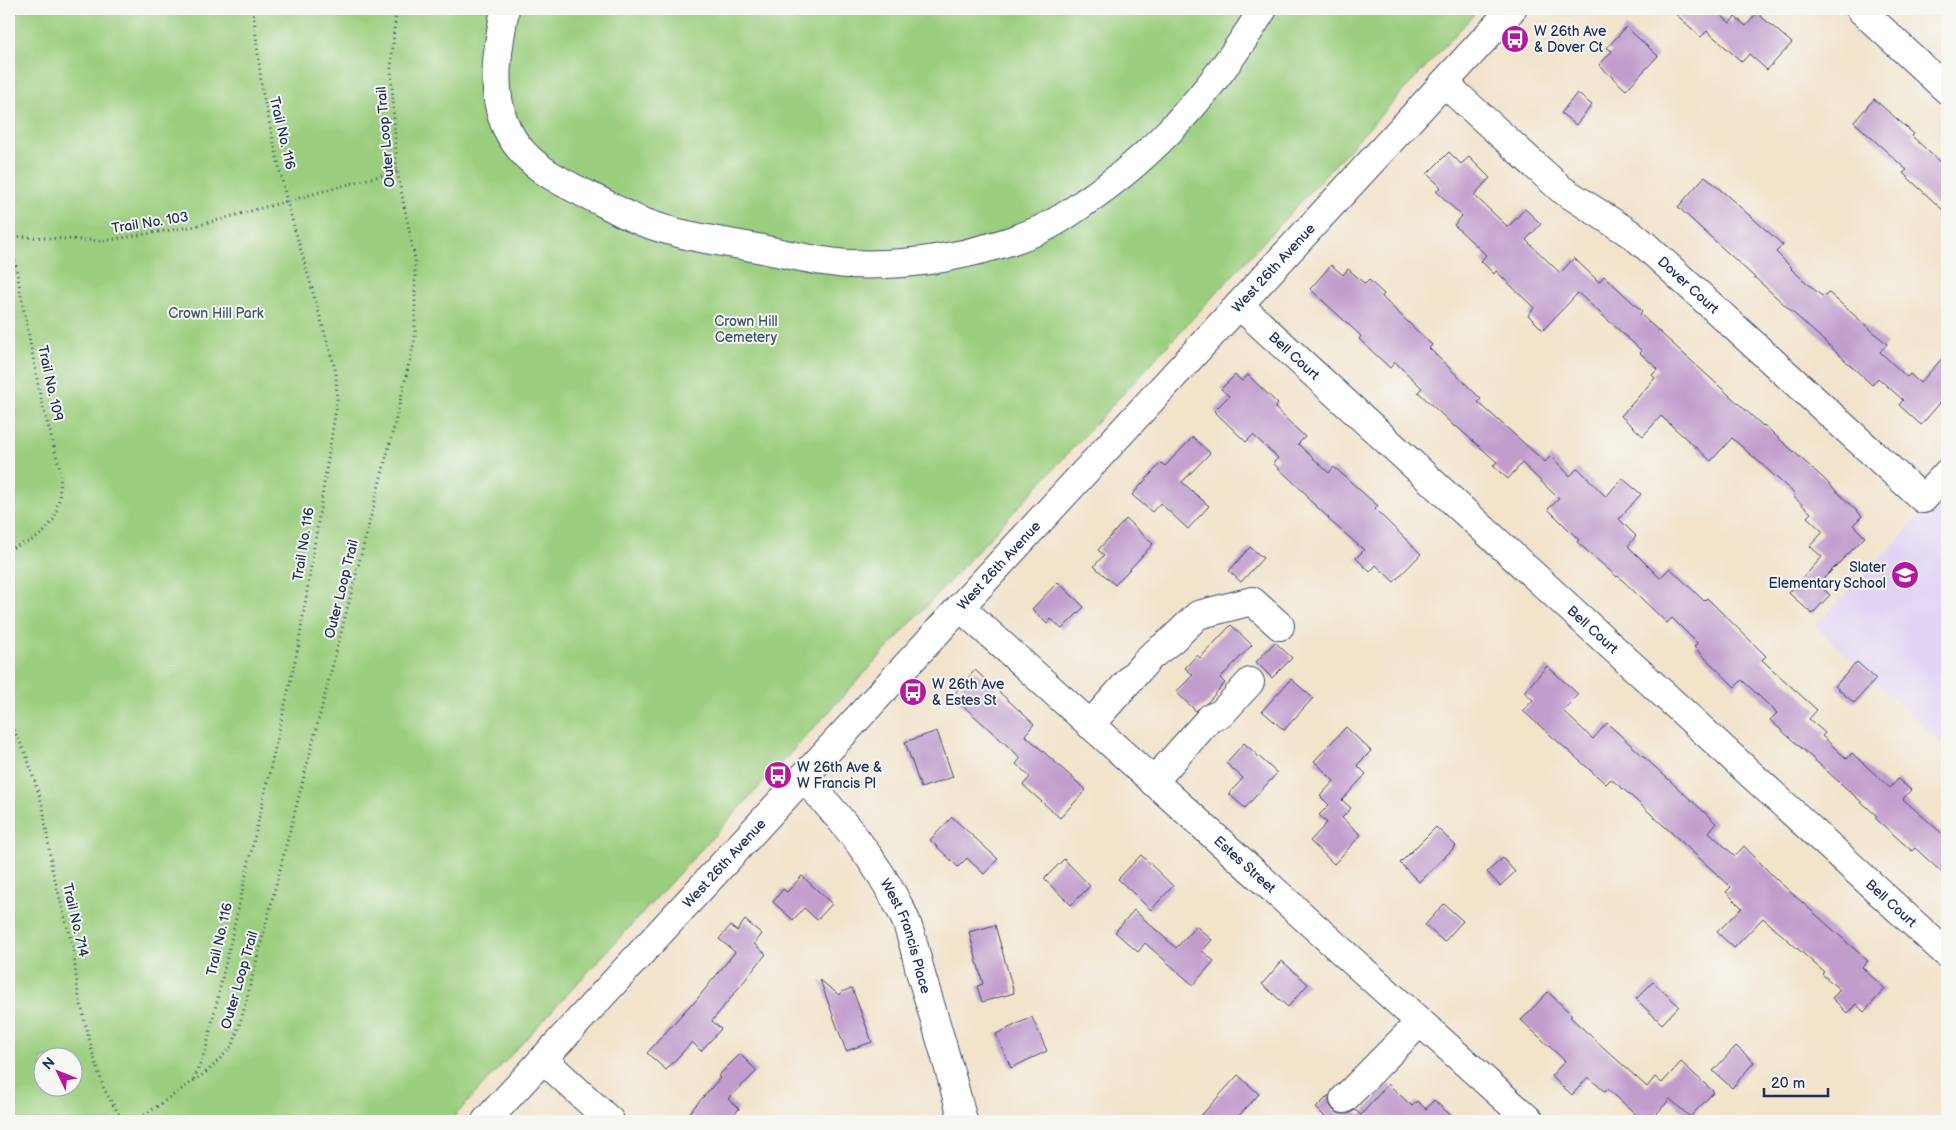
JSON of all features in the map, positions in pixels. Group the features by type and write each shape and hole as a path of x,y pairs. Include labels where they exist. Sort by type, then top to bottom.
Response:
{"street":[{"path":"505,9 499,38 496,76 500,104 506,128 522,152 539,169 643,222 693,236 804,258 847,264 938,259 988,248 1038,230 1065,216 1114,183 1160,143 1195,104 1240,47 1263,9"},
{"name":"West 26th Avenue","path":"486,1121 1512,9"},
{"path":"1860,9 1947,90"},
{"name":"Dover Court","path":"1444,83 1561,189 1648,247 1922,499 1947,473"},
{"name":"Bell Court","path":"1239,305 1947,954"},
{"path":"1090,725 1150,658 1172,640 1198,614 1252,601 1280,626"},
{"name":"Estes Street","path":"960,607 1420,1022 1519,1118"},
{"path":"1153,782 1210,718 1221,714 1250,682"},
{"name":"West Francis Place","path":"803,778 842,819 867,852 903,915 949,1067 963,1121"},
{"path":"1344,1099 1420,1022"},
{"path":"543,1059 610,1121"}],"path":[{"name":"Trail No. 116","path":"194,1080 206,1049 298,648 337,402 336,372 287,202 262,90 253,9"},
{"name":"Outer Loop Trail","path":"136,1121 209,1070 232,1045 243,1013 365,542 415,338 415,259 397,171 391,68 396,9"},
{"name":"Trail No. 103","path":"9,236 102,241 196,226 397,171"},
{"name":"Trail No. 109","path":"9,196 14,237 12,247 41,400 61,472 59,500 54,519 43,533 35,539 9,549"},
{"name":"Trail No. 714","path":"9,721 26,754 43,807 52,869 73,947 78,993 92,1051 104,1089 118,1114 126,1121"}],"shaded area":[{"name":"Slater Elementary School","path":"1947,488 1947,747 1815,626"}],"green space":[{"name":"Crown Hill Cemetery","path":"9,9 1479,9 450,1121 9,1121"}],"building":[{"path":"1670,9 1714,9 1730,23 1735,17 1746,26 1757,13 1792,43 1767,70 1749,54 1742,62 1707,31 1701,37"},
{"path":"1626,27 1658,56 1626,90 1599,65 1612,51 1607,48"},
{"path":"1577,93 1592,105 1576,125 1561,113"},
{"path":"1874,99 1914,134 1912,136 1947,169 1947,214 1903,173 1907,170 1854,122"},
{"path":"1449,152 1461,164 1469,157 1490,178 1474,195 1508,227 1525,209 1541,224 1526,240 1560,273 1574,258 1599,282 1604,276 1642,311 1640,314 1822,477 1862,516 1853,525 1865,537 1818,584 1830,595 1812,614 1789,593 1822,557 1810,546 1823,532 1807,517 1811,513 1793,496 1795,494 1732,438 1711,461 1661,416 1643,436 1621,416 1655,378 1652,375 1658,369 1640,353 1642,351 1578,293 1543,330 1528,315 1534,308 1496,271 1494,274 1481,261 1486,255 1454,225 1462,216 1436,191 1441,187 1427,174"},
{"path":"1705,176 1783,245 1776,252 1791,269 1823,297 1828,292 1887,344 1880,352 1907,377 1910,374 1920,383 1947,353 1947,395 1921,425 1899,405 1903,400 1878,378 1872,385 1678,207"},
{"path":"1331,265 1343,275 1348,269 1365,284 1369,280 1384,294 1382,297 1432,345 1429,348 1481,399 1478,402 1545,462 1551,456 1570,476 1578,468 1606,497 1622,478 1641,494 1619,519 1636,536 1628,546 1660,578 1670,568 1704,601 1707,598 1766,656 1762,660 1817,710 1809,719 1825,733 1822,736 1847,759 1852,753 1890,788 1898,779 1911,790 1903,799 1947,838 1947,877 1915,848 1912,851 1875,818 1877,816 1770,720 1777,713 1742,680 1735,687 1694,647 1697,643 1672,618 1667,623 1618,576 1577,542 1579,540 1548,509 1559,499 1522,463 1508,479 1493,466 1497,462 1455,427 1418,392 1422,388 1395,362 1390,368 1359,339 1361,336 1310,289"},
{"path":"1235,375 1242,381 1248,375 1278,404 1275,408 1305,437 1298,444 1329,473 1334,467 1378,506 1375,509 1421,554 1394,582 1376,565 1370,572 1356,558 1364,550 1328,519 1307,498 1308,496 1273,463 1278,458 1253,435 1246,442 1214,411 1229,396 1221,389"},
{"path":"1193,437 1210,453 1182,482 1209,506 1188,529 1160,503 1152,512 1132,495 1161,463 1165,466"},
{"path":"1126,519 1153,544 1115,585 1094,566 1104,555 1098,550"},
{"path":"1250,547 1263,558 1241,582 1229,571"},
{"path":"1058,582 1084,607 1062,629 1051,619 1047,624 1032,609"},
{"path":"1231,625 1252,645 1220,678 1225,683 1208,702 1196,711 1176,692 1193,675 1185,668 1197,655 1200,658"},
{"path":"1275,642 1292,658 1272,678 1256,662"},
{"path":"1857,662 1876,679 1854,703 1835,686"},
{"path":"1547,666 1578,694 1563,711 1593,739 1607,723 1716,823 1709,832 1735,856 1744,846 1776,879 1868,961 1862,967 1885,989 1864,1012 1856,1004 1847,1013 1832,998 1840,990 1822,974 1824,972 1763,918 1734,948 1717,932 1742,908 1726,892 1731,887 1629,794 1611,779 1606,784 1523,711 1533,700 1524,692"},
{"path":"975,670 1034,724 1025,735 1086,790 1060,818 1023,785 1030,777 1016,764 1021,758 952,696"},
{"path":"1291,679 1313,698 1284,730 1262,711"},
{"path":"1346,727 1371,751 1357,765 1366,774 1342,800 1351,808 1342,818 1361,835 1334,864 1310,841 1327,823 1319,815 1329,805 1320,796 1334,781 1314,761"},
{"path":"937,731 953,777 921,788 905,742"},
{"path":"1244,743 1277,773 1245,808 1229,794 1243,778 1226,763"},
{"path":"952,817 998,859 984,874 967,858 958,867 930,840"},
{"path":"1436,827 1456,846 1419,882 1400,863"},
{"path":"1141,855 1173,886 1151,910 1118,879"},
{"path":"1503,858 1515,872 1500,886 1487,872"},
{"path":"1064,859 1090,886 1071,905 1044,879"},
{"path":"802,876 832,904 817,920 804,908 793,920 773,902 783,889 787,892"},
{"path":"1444,904 1463,921 1444,942 1425,925"},
{"path":"1134,910 1176,948 1196,926 1212,940 1202,951 1214,961 1193,985 1145,943 1138,952 1115,932"},
{"path":"745,920 762,934 754,944 766,954 712,1021 721,1029 701,1051 692,1042 666,1070 647,1053 693,1004 735,952 719,939 730,926 737,931"},
{"path":"995,925 1014,993 982,1002 977,986 983,984 969,932"},
{"path":"1282,961 1308,984 1288,1007 1262,984"},
{"path":"820,980 839,995 841,992 852,988 872,1042 846,1051"},
{"path":"1653,982 1679,1006 1662,1024 1636,999"},
{"path":"1548,992 1572,1015 1570,1017 1647,1087 1655,1077 1662,1083 1681,1062 1714,1092 1690,1117 1670,1099 1650,1121 1643,1121 1608,1089 1605,1092 1588,1077 1572,1095 1551,1076 1565,1061 1521,1020"},
{"path":"1032,1017 1047,1051 1011,1068 996,1034"},
{"path":"1736,1046 1754,1062 1732,1088 1713,1071"},
{"path":"740,1054 757,1071 728,1099 739,1109 728,1121 697,1121 688,1114 720,1078 718,1076"},
{"path":"1238,1075 1259,1094 1234,1121 1196,1121"},
{"path":"1388,1084 1412,1106 1417,1101 1426,1109 1434,1100 1457,1121 1329,1121 1316,1108 1329,1095 1329,1104 1333,1110 1340,1114 1348,1114 1355,1110 1361,1115"}],"place":[{"name":"W 26th Ave & Dover Ct","path":"1515,39"},
{"name":"Slater Elementary School","path":"1905,575"},
{"name":"W 26th Ave & Estes St","path":"913,692"},
{"name":"W 26th Ave & W Francis Pl","path":"778,775"}],"park label":[{"name":"Crown Hill Park","path":"216,313"}]}
